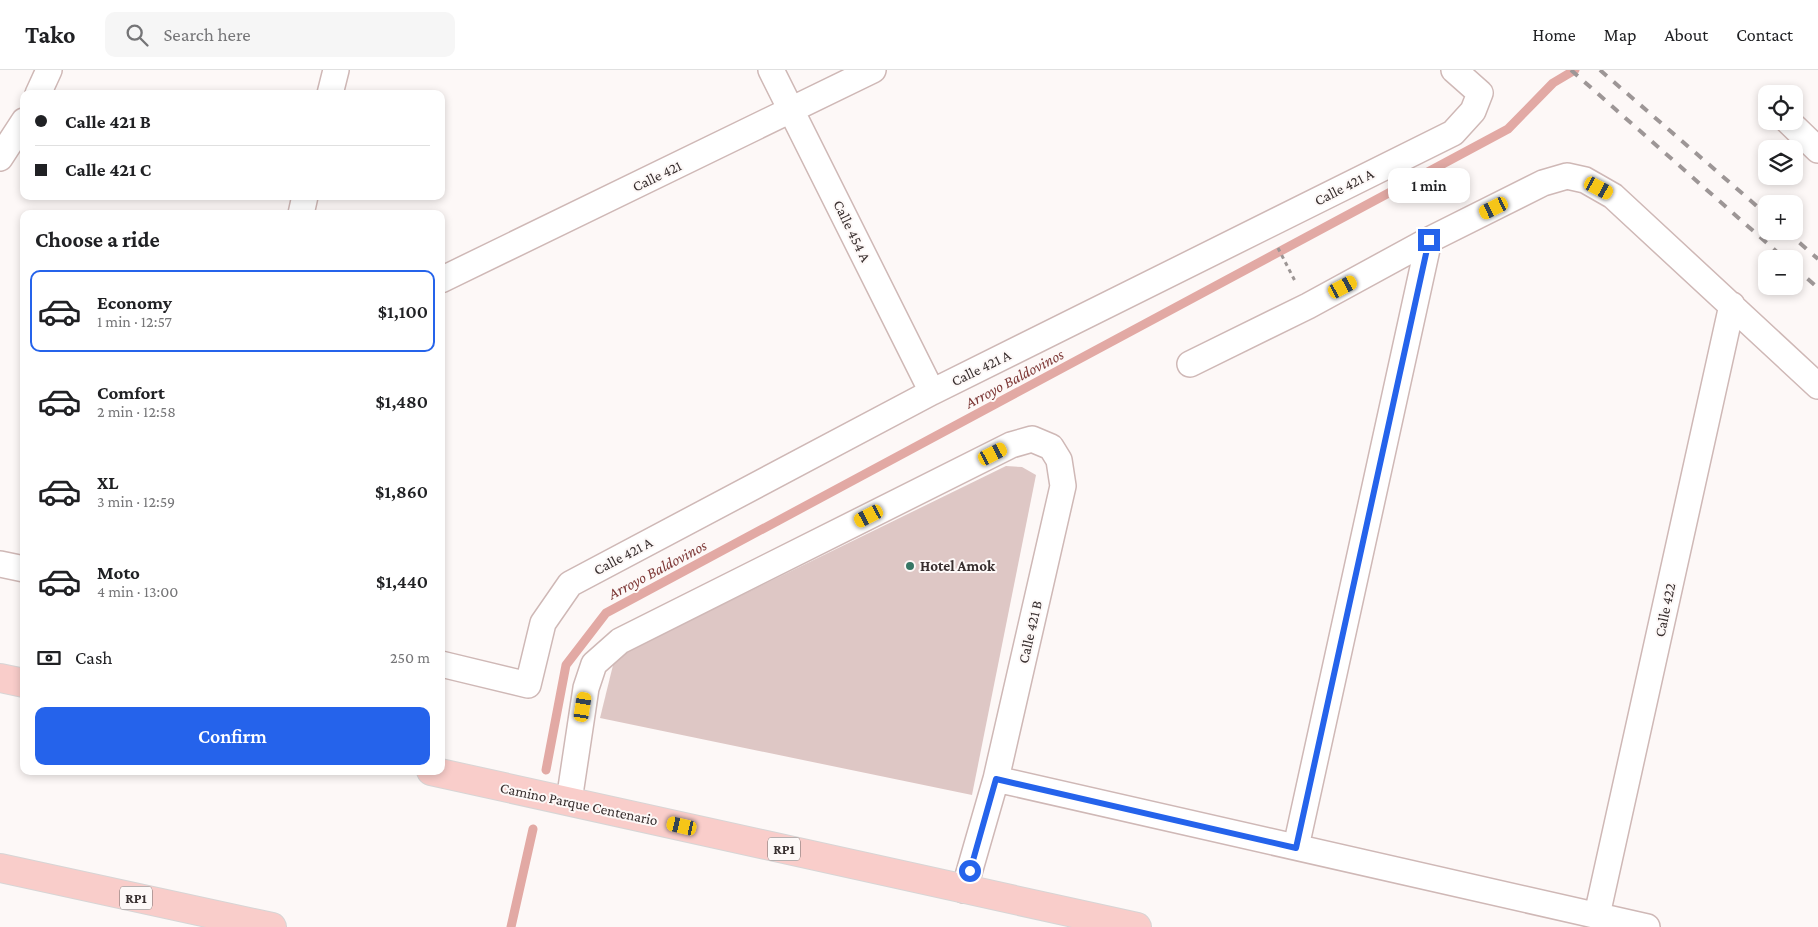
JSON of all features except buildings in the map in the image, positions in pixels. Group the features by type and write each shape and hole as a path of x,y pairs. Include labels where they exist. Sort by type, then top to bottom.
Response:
{"main road":[{"path":"0,678 20,682"},
{"name":"Camino Parque Centenario","path":"445,774 1137,927"},
{"name":"RP1","path":"0,868 272,927"}],"street":[{"path":"40,90 49,70"},
{"path":"331,90 336,70"},
{"name":"Calle 454 A","path":"771,70 932,392"},
{"name":"Calle 421","path":"445,278 873,70"},
{"name":"Calle 421 A","path":"445,665 528,684 543,623 570,584 932,392 1453,133 1473,111 1480,93 1454,70"},
{"path":"0,158 20,127"},
{"path":"1797,130 1818,150"},
{"path":"1190,364 1308,306 1429,240 1543,183 1567,176 1585,180 1614,196 1818,386"},
{"path":"1296,848 1429,240"},
{"name":"Calle 422","path":"1597,915 1732,306"},
{"name":"Calle 421 B","path":"569,801 586,688 594,664 620,641 1011,444 1032,439 1051,448 1059,460 1063,486 996,779 964,890"},
{"path":"0,564 20,569"},
{"path":"996,779 1647,927"}],"path":[{"path":"1266,226 1308,306"}],"waterway":[{"name":"Arroyo Baldovinos","path":"546,770 566,665 606,613 1508,129 1553,83 1575,70"},
{"name":"Arroyo Baldovinos","path":"511,927 533,829"}],"railway":[{"path":"1571,70 1775,250"},
{"path":"1600,70 1758,207"},
{"path":"1796,240 1818,259"},
{"path":"1803,275 1818,288"}],"place":[{"name":"Hotel Amok","path":"910,566"}],"route":[{"path":"970,871 996,779 1296,848 1429,240"}]}
